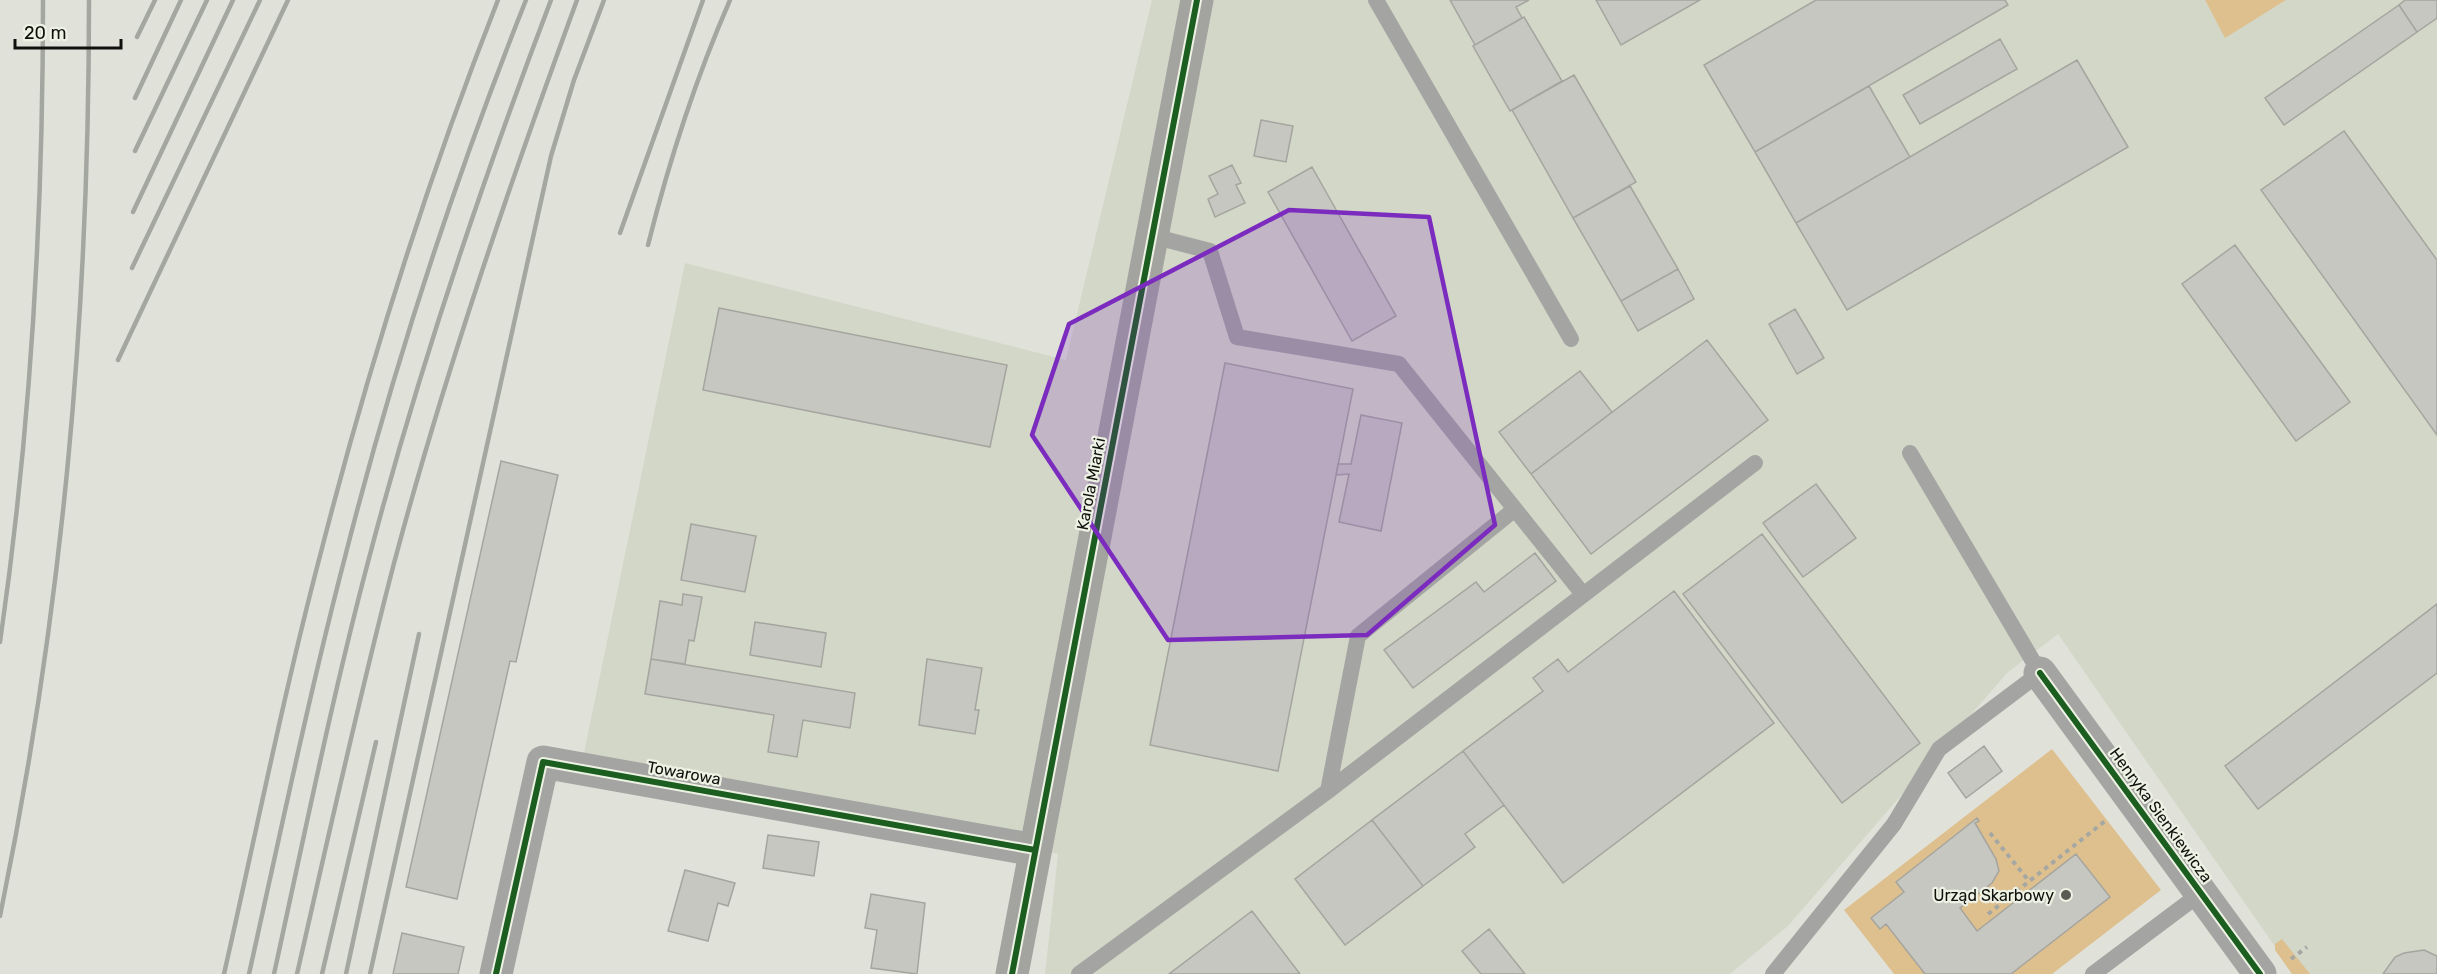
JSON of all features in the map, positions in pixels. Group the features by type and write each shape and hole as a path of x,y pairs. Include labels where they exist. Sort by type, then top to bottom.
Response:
{"street":[{"name":"Karola Miarki","path":"1012,974 1197,0"},
{"name":"Henryka Sienkiewicza","path":"2040,673 2260,974"},
{"name":"Towarowa","path":"496,974 543,762 1035,850"}],"lane":[{"path":"1376,0 1570,339"},
{"path":"1152,236 1210,251 1237,337 1399,364 1582,593"},
{"name":"Henryka Sienkiewicza","path":"1910,453 2040,673"},
{"path":"1079,974 1328,791 1582,593 1755,463"},
{"path":"1328,791 1358,636 1515,508"},
{"path":"1773,974 1894,824 1939,749 2040,673"},
{"name":"Henryka Sienkiewicza","path":"2093,974 2201,893"}],"path":[{"path":"1988,914 2113,815"},
{"path":"1990,833 2029,881"}],"highlighted area":[{"path":"1289,210 1429,217 1495,525 1367,635 1168,640 1032,435 1069,324"}],"shaded area":[{"path":"1152,0 2205,0 2225,37 2286,0 2437,0 2437,974 2294,974 2058,634 2007,673 1788,926 1730,974 1045,974 1058,854 584,753 685,263 1066,360"},
{"path":"2205,0 2286,0 2225,38"},
{"path":"2052,749 2161,890 2052,974 1894,974 1844,910"},
{"path":"2282,939 2310,974 2292,974 2275,950 2275,944"}],"building":[{"path":"1450,0 1529,0 1516,7 1522,18 1475,45"},
{"path":"1596,0 1700,0 1621,45"},
{"path":"1816,0 2005,0 2008,5 1755,152 1704,65"},
{"path":"2405,0 2437,0 2437,18 2417,32 2399,5"},
{"path":"2399,5 2417,32 2284,125 2265,98"},
{"path":"1524,17 1562,81 1510,111 1473,46"},
{"path":"2000,39 2017,69 1920,124 1903,95"},
{"path":"2077,60 2128,147 1847,310 1796,223"},
{"path":"1574,75 1636,182 1573,218 1512,110"},
{"path":"1869,86 1910,157 1796,223 1755,152"},
{"path":"1261,120 1293,126 1286,162 1254,156"},
{"path":"2344,131 2437,260 2437,435 2261,190"},
{"path":"1232,165 1241,183 1236,185 1245,203 1215,217 1208,199 1218,194 1209,176"},
{"path":"1312,167 1396,316 1352,341 1268,192"},
{"path":"1630,186 1678,269 1621,301 1573,218"},
{"path":"2235,245 2350,402 2296,441 2182,284"},
{"path":"1678,269 1694,299 1638,331 1621,301"},
{"path":"719,308 1007,365 990,447 703,390"},
{"path":"1795,309 1824,358 1797,374 1769,324"},
{"path":"1707,340 1768,420 1591,554 1531,474"},
{"path":"1225,363 1353,389 1278,771 1150,745"},
{"path":"1580,371 1612,412 1531,474 1499,432"},
{"path":"1361,415 1402,423 1381,531 1339,522 1349,474 1336,475 1338,464 1351,464"},
{"path":"501,461 558,475 516,662 510,661 457,899 406,887"},
{"path":"1816,484 1856,538 1803,577 1763,523"},
{"path":"691,524 756,536 745,592 681,580"},
{"path":"1762,534 1920,743 1842,803 1683,594"},
{"path":"1535,553 1556,581 1413,688 1384,650 1476,582 1484,592"},
{"path":"1674,591 1774,723 1563,883 1463,751 1543,691 1533,678 1558,659 1568,672"},
{"path":"683,594 702,597 694,641 689,640 685,664 651,659 660,601 682,605"},
{"path":"2437,604 2437,673 2258,809 2225,766"},
{"path":"755,622 826,633 821,667 750,655"},
{"path":"651,659 855,693 850,728 803,720 797,757 768,752 774,715 645,694"},
{"path":"927,659 982,668 975,710 979,710 975,734 919,725"},
{"path":"1984,746 2002,771 1966,798 1948,773"},
{"path":"1463,751 1504,805 1465,834 1475,847 1423,886 1372,820"},
{"name":"Urząd Skarbowy","path":"1977,818 1979,821 1975,823 1996,859 1999,871 1992,883 1960,908 1977,931 2076,854 2110,897 2011,974 1925,974 1886,924 1880,929 1871,918 1904,892 1896,882"},
{"path":"1372,820 1423,886 1345,945 1295,879"},
{"path":"768,835 819,842 814,876 763,868"},
{"path":"685,870 735,883 728,906 718,903 708,941 668,931"},
{"path":"871,894 925,903 917,974 871,968 877,930 865,928"},
{"path":"1252,911 1300,974 1169,974"},
{"path":"1489,929 1525,974 1481,974 1462,951"},
{"path":"402,933 464,947 458,974 393,974"},
{"path":"2424,950 2437,956 2437,974 2383,974 2395,957"}],"railway":[{"path":"0,642 20,482 33,321 41,161 43,0"},
{"path":"0,916 22,801 40,687 56,574 68,460 84,232 89,0"},
{"path":"137,37 155,0"},
{"path":"135,98 181,0"},
{"path":"135,151 207,0"},
{"path":"133,212 233,0"},
{"path":"132,268 260,0"},
{"path":"118,360 288,0"},
{"path":"224,974 295,657 339,482 379,343 423,204 498,0"},
{"path":"249,974 319,661 383,416 450,206 526,0"},
{"path":"274,974 342,664 387,491 452,278 551,0"},
{"path":"297,974 368,668 413,495 479,281 577,0"},
{"path":"370,974 551,156 574,80 604,0"},
{"path":"620,233 703,0"},
{"path":"648,245 684,121 705,60 730,0"},
{"path":"346,974 419,634"},
{"path":"322,974 376,742"}],"cycle path":[{"path":"1012,974 1197,0"},
{"path":"2040,673 2260,974"},
{"path":"496,974 543,762 1035,850"}],"place":[{"name":"Urząd Skarbowy","path":"2066,895"}]}
